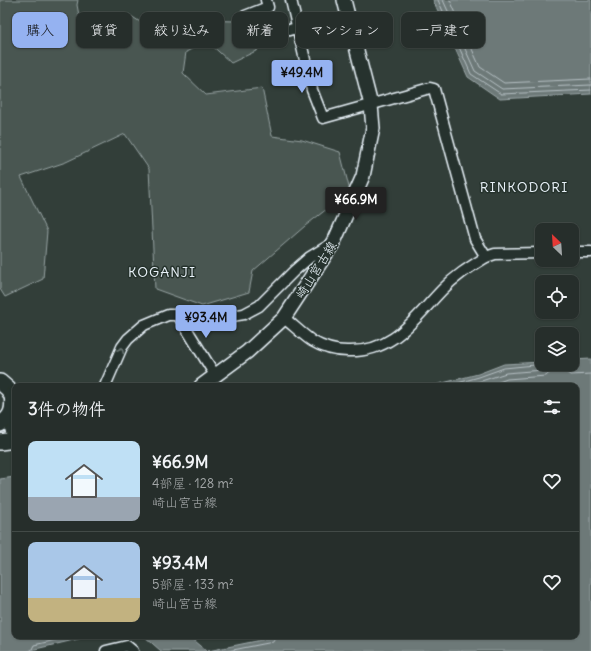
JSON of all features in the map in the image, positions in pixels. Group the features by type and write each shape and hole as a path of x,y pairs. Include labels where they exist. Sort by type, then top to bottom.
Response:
{"highway":[{"path":"0,382 12,396"},
{"path":"9,434 12,418"}],"main road":[{"name":"崎山宮古線","path":"205,383 247,352 284,318 334,242 365,168 372,128 371,105 344,0"}],"street":[{"path":"266,0 268,7 245,16 251,41 296,28 291,0"},
{"path":"301,48 312,90 323,118 430,88 434,89 473,232 486,257"},
{"path":"106,383 122,347 128,338 144,325 168,315 178,315 201,321 232,317 260,306 296,268 323,248 334,242"},
{"path":"579,252 591,252"},
{"path":"284,318 312,341 327,348 341,351 373,350 404,330 463,271 486,257 495,254 535,253"},
{"path":"178,315 215,375"},
{"path":"106,651 127,646 133,651"}],"shaded area":[{"path":"0,0 78,0 78,12 76,12 76,48 132,48 132,17 140,22 140,48 194,48 186,52 183,73 206,95 262,88 272,136 302,140 340,152 350,191 305,226 253,271 249,292 202,306 155,289 149,169 125,134 66,162 21,177 47,231 43,279 5,297 0,289"},
{"path":"224,21 232,21 232,48 257,48 258,50 231,63 215,48 224,48"}],"water":[{"path":"433,0 591,0 591,94 500,99 468,77 455,48 485,48 485,12 438,12"},
{"path":"591,359 591,651 208,651 266,639 579,639 579,383 443,383 478,374 504,364 535,362 535,371 579,371 579,360"},
{"path":"12,477 12,639 78,639 27,651 0,651 0,479"},
{"path":"147,639 193,639 207,651 161,651"}],"district":[{"name":"RINKODORI","path":"524,187"},
{"name":"KOGANJI","path":"162,272"}]}
